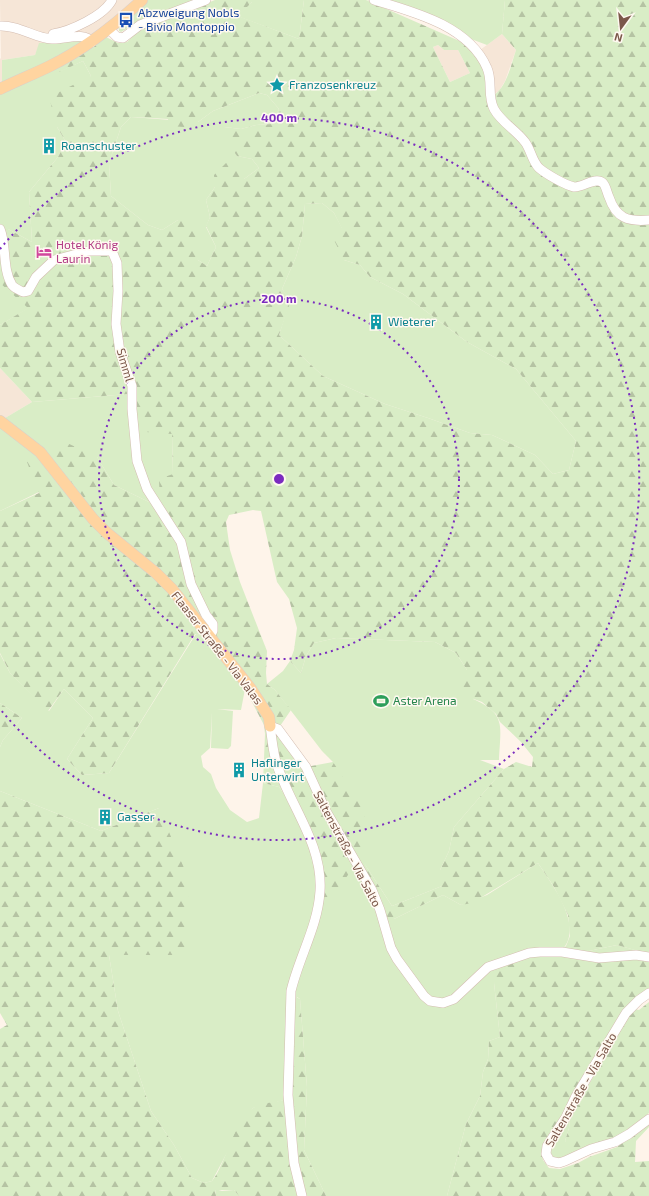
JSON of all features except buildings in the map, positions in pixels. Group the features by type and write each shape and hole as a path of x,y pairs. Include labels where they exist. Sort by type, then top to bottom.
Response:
{"main road":[{"path":"0,89 50,66 92,42 142,0"},
{"name":"Flaaser Straße - Via Valas","path":"0,421 40,452 93,519 107,534 156,573 172,589 251,689 269,717 270,726"}],"street":[{"path":"48,38 51,34 63,32 85,22 103,10 112,0"},
{"path":"109,29 117,37 123,38 140,25 206,0"},
{"path":"374,0 429,18 466,39 475,48 489,72 490,96 494,110 499,117 526,142 536,163 542,170 573,186 600,182 605,186 611,204 620,215 636,220 649,220"},
{"path":"0,26 15,28 48,38 84,37 90,39 92,42"},
{"name":"Simml","path":"0,229 4,239 7,272 13,286 22,292 28,291 36,277 54,260 88,251 112,251 117,263 118,290 116,324 120,352 132,386 132,409 138,461 147,489 181,542 191,584 206,615 213,624 213,631 209,636"},
{"name":"Saltenstraße - Via Salto","path":"270,726 278,729 306,767 326,811 372,890 380,910 391,948 397,959 424,996 430,1001 443,1003 454,999 488,967 519,955 540,952 562,952 599,958 636,954 649,957"},
{"name":"Flaaser Straße - Via Valas","path":"270,726 276,764 312,843 320,880 316,918 295,975 291,991 288,1095 294,1163 302,1196"},
{"name":"Saltenstraße - Via Salto","path":"649,993 630,1008 619,1023 576,1096 564,1120 547,1146 546,1154 550,1161 559,1163 565,1161 591,1149 622,1139 649,1119"}],"shaded area":[{"path":"0,0 135,0 110,23 82,41 40,43 35,55 2,60 2,84 0,86"},
{"path":"502,34 516,50 505,81 499,91 493,95 480,50"},
{"path":"438,45 444,50 458,50 470,73 450,82 433,47"},
{"path":"0,368 32,402 0,421"}],"green space":[{"path":"148,0 198,0 133,25 121,32 119,31 119,28 130,16"},
{"path":"215,0 252,0 252,2 238,16 299,39 304,0 366,0 480,50 494,95 505,81 516,50 502,34 505,0 649,0 649,954 617,945 584,952 565,948 563,950 637,958 649,961 649,990 635,1000 576,1091 542,1150 543,1160 549,1168 560,1169 617,1147 649,1123 649,1127 636,1141 635,1162 649,1161 649,1196 447,1196 466,1124 480,1096 483,1072 488,1059 489,1041 500,1037 494,983 498,967 518,957 557,954 566,946 570,936 568,915 554,887 538,863 472,903 461,905 443,895 394,919 388,918 361,865 364,863 392,906 442,886 440,882 440,870 449,851 454,827 504,769 516,762 532,767 533,757 521,742 500,722 496,714 482,702 460,694 467,670 456,653 435,642 336,638 314,643 306,656 301,673 290,661 294,650 297,628 289,599 277,582 261,511 253,510 229,515 226,522 230,550 240,582 267,651 267,684 275,690 291,710 278,729 306,767 333,762 365,811 361,857 319,915 317,853 285,795 279,787 263,783 264,725 245,689 203,636 195,634 109,773 82,775 67,759 93,718 64,689 48,711 10,673 0,653 0,511 39,493 27,462 65,442 97,457 114,485 151,503 160,504 159,479 173,474 172,434 146,432 128,394 32,402 0,368 0,325 28,308 0,283 8,229 32,242 29,192 58,157 66,142 57,127 49,97 91,76 83,61 57,73 56,67 106,37 118,43 127,42 139,30","holes":["438,45 444,50 458,50 470,73 450,82 433,47","259,93 267,95 279,109 272,124 256,125 241,129 224,127 220,131 237,156 252,159 259,168 244,179 238,163 226,163 214,175 215,187 206,200 210,217 206,226 216,247 207,266 198,260 195,224 178,220 162,230 148,225 111,196 109,163 121,127 131,117 168,119 169,126 184,127 198,122 213,111","322,203 334,213 342,229 334,240 344,260 360,265 370,277 403,294 467,342 516,369 576,441 569,470 553,474 535,455 492,435 470,433 385,404 323,376 279,335 291,300 282,289 296,257 302,236 305,204"]},
{"path":"252,0 304,0 299,39 237,16 252,2"},
{"path":"367,0 505,0 502,34 487,45"},
{"path":"101,30 58,72 83,61 91,76 57,127 66,142 58,157 29,192 32,242 8,229 29,308 0,325 0,86 2,84 2,60 35,55 39,43 82,41"},
{"path":"259,93 267,95 279,109 272,124 256,125 241,129 224,127 237,156 252,159 259,168 244,179 215,187 206,200 210,217 206,227 216,247 207,266 198,260 178,220 162,230 148,225 111,196 109,163 121,127 131,117 198,122 213,111"},
{"path":"322,203 334,213 343,230 344,260 360,265 370,277 403,294 467,342 516,369 576,441 569,470 553,474 535,455 492,435 470,433 385,404 323,376 279,335 290,300 282,289 296,257 302,236 305,204"},
{"path":"128,394 172,434 173,474 160,504 151,503 114,485 97,457 39,492 0,511 0,421 32,402"},
{"path":"196,634 203,636 245,689 241,710 217,709 233,711 231,746 228,749 211,748 212,712 210,748 201,756 203,767 211,774 216,788 230,810 247,822 259,818 263,783 279,787 285,795 333,762 322,751 275,690 267,684 283,671 290,661 301,673 306,656 314,643 336,638 435,642 456,653 467,670 473,699 493,711 498,718 500,726 499,760 480,760 504,769 454,827 449,851 440,870 442,886 392,906 364,863 394,919 443,895 461,905 487,895 538,863 559,895 569,920 570,932 567,943 559,953 494,983 500,1037 489,1041 488,1059 483,1072 480,1096 466,1124 447,1196 326,1196 304,1150 307,1087 300,999 297,997 292,1098 253,1108 248,1113 212,1181 204,1183 192,1178 174,1145 151,1111 118,1011 109,955 159,808 101,831 0,791 0,747 3,740 22,718 0,703 0,654 10,673 49,711 64,689 93,718 67,759 82,775 109,773"},
{"path":"0,703 22,718 3,740 0,747"},
{"path":"0,791 101,831 159,808 189,880 185,955 109,955 118,1011 151,1111 174,1145 192,1178 204,1183 212,1181 222,1164 241,1121 247,1113 257,1106 292,1098 296,997 300,999 307,1087 304,1150 326,1196 239,1196 234,1190 215,1190 216,1196 0,1196 0,1029 7,1025 0,1013"},
{"path":"617,945 639,951 627,951 609,955 584,952"},
{"path":"649,1002 649,1113 627,1133 603,1143 580,1150 570,1147 565,1141 569,1128 570,1117 629,1015 635,1009 639,1010"},
{"path":"570,1117 569,1128 565,1141 580,1150 561,1159 554,1158 551,1153 552,1143"},
{"path":"215,1189 222,1191 234,1190 239,1196 216,1196"}],"place":[{"name":"Abzweigung Nobls - Bivio Montoppio","path":"126,20"},
{"name":"Franzosenkreuz","path":"277,85"},
{"name":"Roanschuster","path":"49,146"},
{"name":"Hotel König Laurin","path":"44,252"},
{"name":"Wieterer","path":"376,322"},
{"name":"Aster Arena","path":"381,701"},
{"name":"Haflinger Unterwirt","path":"239,770"},
{"name":"Gasser","path":"105,817"}]}
